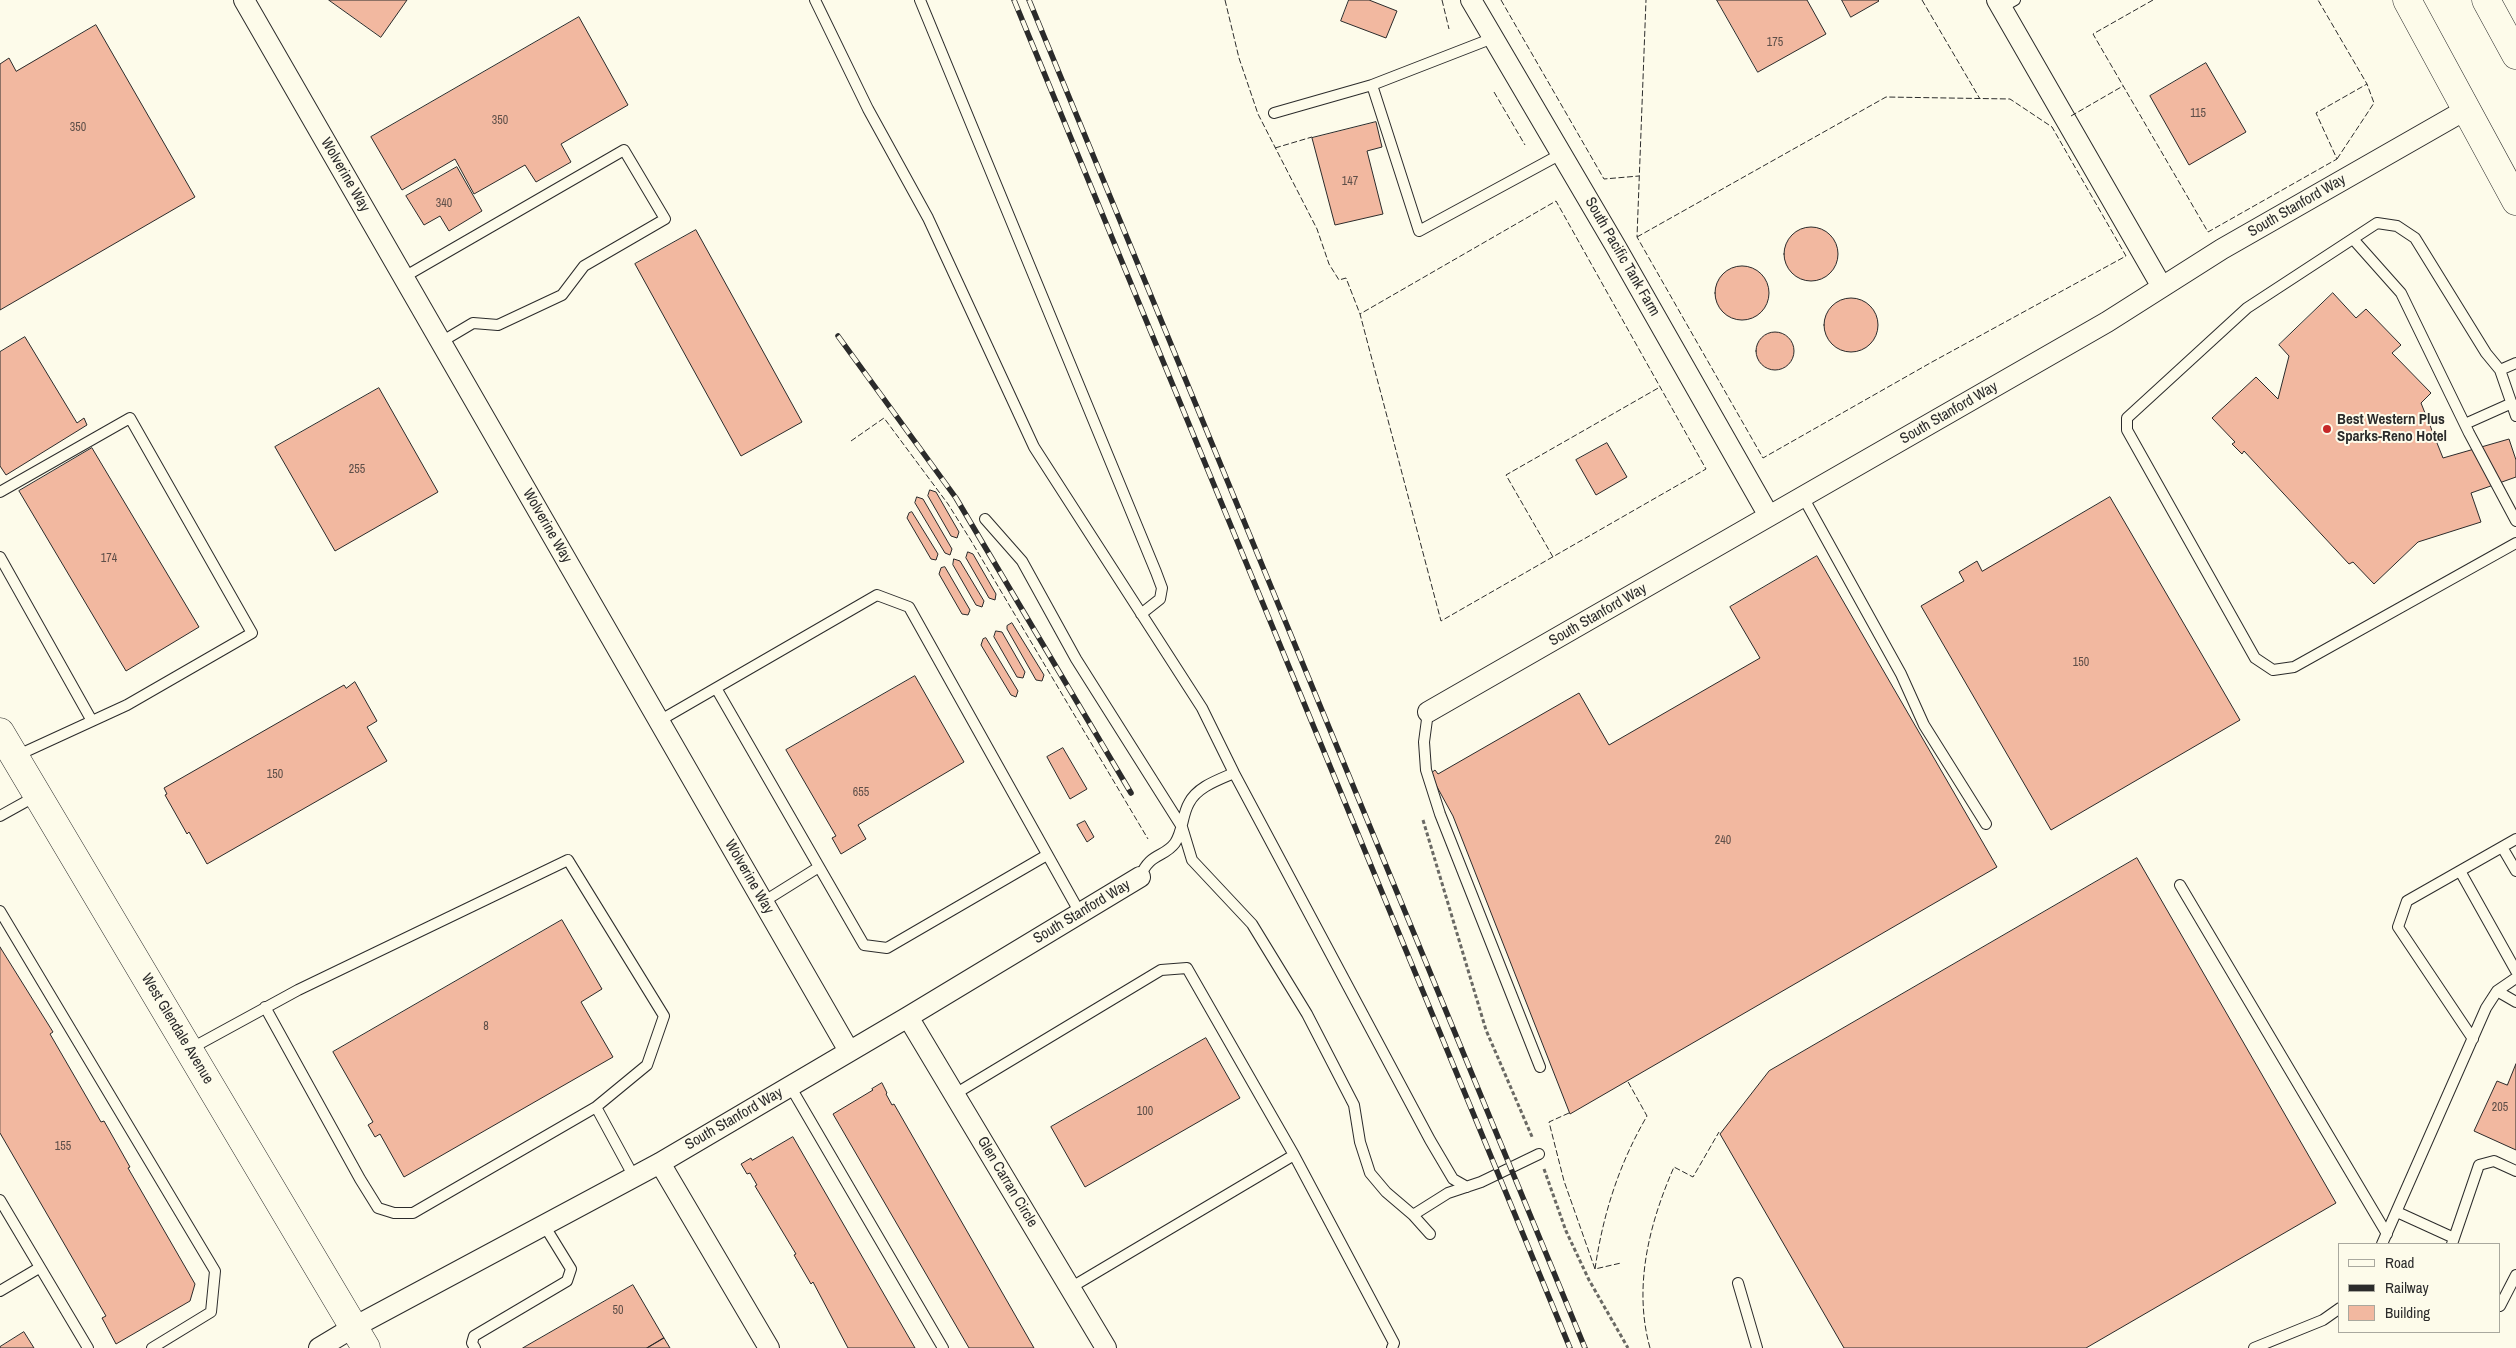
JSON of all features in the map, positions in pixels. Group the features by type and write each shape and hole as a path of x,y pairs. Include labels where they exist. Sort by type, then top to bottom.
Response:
{"main road":[{"path":"2407,0 2516,201"},
{"path":"2486,0 2516,55"},
{"name":"West Glendale Avenue","path":"0,732 360,1337"}],"street":[{"name":"Wolverine Way","path":"244,0 849,1051"},
{"name":"South Pacific Tank Farm","path":"1471,0 1769,516"},
{"path":"2004,3 2162,287"},
{"name":"South Stanford Way","path":"1428,712 2107,322 2222,249 2467,109"},
{"name":"South Stanford Way","path":"319,1348 360,1337 544,1225 660,1163 908,1017 1140,877"},
{"name":"Glen Carran Circle","path":"908,1017 1106,1348"},
{"path":"660,1163 769,1348"}],"lane":[{"path":"815,0 868,109 928,218 1034,447 1202,708 1234,773 1430,1140 1453,1179 1467,1187"},
{"path":"920,0 1162,588 1160,599 1141,614"},
{"path":"1274,113 1372,85 1493,38"},
{"path":"1372,85 1419,231 1561,154"},
{"path":"404,277 624,150 665,219 584,266 562,295 498,325 473,323 441,342"},
{"path":"2516,416 2500,370 2486,353 2415,238 2397,226 2377,223 2247,308 2127,418 2127,430 2255,658 2273,670 2294,667 2516,543"},
{"path":"2353,239 2401,293 2465,424 2516,521"},
{"path":"2500,370 2516,363"},
{"path":"2465,424 2512,403"},
{"path":"0,492 130,418 252,633 127,705 15,757"},
{"path":"1803,497 1901,674 1924,725 1986,824"},
{"path":"985,519 1022,561 1076,659 1182,827 1192,860 1252,924 1307,1014 1354,1105 1360,1142 1370,1173 1386,1192 1413,1215 1430,1234"},
{"path":"0,557 92,721"},
{"path":"659,721 877,595 909,607 1080,913"},
{"path":"716,688 864,945 887,948 1048,855"},
{"path":"1428,712 1424,742 1426,770 1440,814 1540,1067"},
{"path":"1140,877 1145,864 1174,844 1182,827 1189,803 1199,790 1234,773"},
{"path":"0,816 38,795"},
{"path":"2473,1038 2398,927 2407,901 2516,839"},
{"path":"2502,847 2516,871"},
{"path":"189,1050 265,1007 568,860 664,1016 647,1065 596,1107 413,1213 394,1213 378,1208 265,1007"},
{"path":"763,902 819,867"},
{"path":"2460,871 2516,971"},
{"path":"2180,885 2385,1239"},
{"path":"0,911 215,1271 211,1312 152,1348"},
{"path":"954,1094 1162,970 1187,968 1294,1155 1394,1343 1392,1348"},
{"path":"2385,1239 2486,1008 2497,991 2516,978"},
{"path":"2497,991 2516,1002"},
{"path":"790,1086 942,1348"},
{"path":"596,1107 634,1177"},
{"path":"1413,1215 1448,1194 1539,1154"},
{"path":"1070,1288 1294,1155"},
{"path":"2397,1212 2453,1241 2479,1165 2494,1161 2516,1171"},
{"path":"0,1200 88,1348"},
{"path":"474,1348 472,1343 474,1336 567,1281 572,1270 544,1225"},
{"path":"0,1291 39,1268"},
{"path":"2501,1304 2516,1275"},
{"path":"1738,1283 1757,1348"},
{"path":"2254,1348 2323,1320 2338,1309"}],"path":[{"path":"1422,817 1486,1030 1539,1154 1566,1231 1589,1280 1628,1348"}],"building":[{"path":"329,0 407,0 381,37"},
{"path":"1349,0 1369,0 1397,11 1386,38 1341,21"},
{"path":"1717,0 1807,0 1826,34 1758,72"},
{"path":"1842,0 1878,0 1879,1 1851,17"},
{"path":"579,17 628,105 561,144 571,162 536,182 525,165 474,194 455,159 402,190 371,137"},
{"path":"96,25 195,197 0,310 0,64 9,58 16,71"},
{"path":"2206,63 2246,132 2189,165 2150,96"},
{"path":"1376,122 1382,147 1367,151 1383,214 1335,225 1312,138"},
{"path":"457,167 482,211 449,231 440,216 424,225 406,196"},
{"path":"1806,227 1816,227 1826,231 1834,239 1838,254 1834,269 1826,277 1816,281 1806,281 1796,277 1788,269 1784,259 1784,249 1788,239 1796,231"},
{"path":"696,230 802,422 741,456 635,264"},
{"path":"1737,266 1747,266 1757,270 1765,278 1769,293 1765,308 1757,316 1747,320 1737,320 1727,316 1719,308 1715,298 1715,288 1719,278 1727,270"},
{"name":"Best Western Plus Sparks-Reno Hotel","path":"2333,293 2356,318 2366,309 2401,345 2392,353 2431,393 2421,403 2443,458 2509,439 2516,460 2516,477 2471,493 2481,522 2418,542 2374,584 2353,562 2349,564 2244,451 2242,454 2232,444 2235,442 2212,418 2256,377 2278,399 2289,356 2279,345"},
{"path":"1846,298 1856,298 1866,302 1874,310 1878,325 1874,340 1866,348 1856,352 1846,352 1836,348 1828,340 1824,330 1824,320 1828,310 1836,302"},
{"path":"1775,332 1789,337 1794,351 1789,365 1775,370 1761,365 1756,351 1761,337"},
{"path":"25,337 77,423 84,418 87,425 6,475 0,466 0,352"},
{"path":"379,388 438,492 335,551 275,447"},
{"path":"1607,443 1627,477 1596,495 1576,460"},
{"path":"92,448 199,627 126,671 19,491"},
{"path":"930,490 936,492 959,532 957,538 951,536 928,496"},
{"path":"917,497 923,499 952,549 950,555 945,553 915,503"},
{"path":"2110,497 2240,720 2051,830 1921,606 1964,581 1959,572 1977,561 1982,571"},
{"path":"912,512 938,554 936,560 931,559 907,518 909,513"},
{"path":"968,552 973,554 996,594 995,600 989,598 966,558"},
{"path":"1817,556 1997,867 1570,1114 1453,816 1430,774 1435,770 1438,774 1579,693 1609,745 1760,658 1730,607"},
{"path":"954,559 960,561 984,601 982,607 976,605 953,565"},
{"path":"945,567 970,610 968,615 962,614 939,574 941,568"},
{"path":"1012,623 1044,675 1042,681 1036,680 1007,629 1007,626"},
{"path":"996,631 1002,632 1025,672 1023,678 1017,677 994,637"},
{"path":"986,638 1018,691 1016,697 1011,695 981,645 983,639"},
{"path":"915,676 964,762 858,825 866,839 841,854 832,838 836,836 786,750"},
{"path":"355,682 377,721 367,727 387,761 207,864 189,832 187,834 165,795 167,794 164,788 344,685 346,688"},
{"path":"1063,748 1087,789 1070,799 1047,757"},
{"path":"1085,821 1094,837 1087,842 1077,825"},
{"path":"2137,858 2336,1203 2086,1348 1844,1348 1720,1134 1769,1071"},
{"path":"562,920 602,989 581,1002 613,1057 404,1177 380,1134 375,1137 368,1125 373,1122 333,1052"},
{"path":"0,947 53,1032 50,1034 101,1122 104,1121 130,1167 128,1168 195,1284 190,1301 116,1344 102,1318 106,1316 0,1133"},
{"path":"1206,1038 1240,1098 1085,1187 1051,1127"},
{"path":"2516,1064 2516,1150 2474,1131 2497,1081 2507,1085"},
{"path":"882,1083 892,1105 894,1104 1034,1348 969,1348 833,1114"},
{"path":"793,1137 915,1348 848,1348 813,1282 811,1284 794,1255 796,1254 755,1186 757,1185 750,1173 747,1174 741,1164 751,1158 752,1160"},
{"path":"633,1285 664,1338 647,1348 523,1348"},
{"path":"24,1332 34,1348 0,1348 0,1347"},
{"path":"664,1338 670,1348 647,1348"}],"railway":[{"path":"1014,0 1570,1348"},
{"path":"1029,0 1585,1348"},
{"path":"838,336 956,498 1131,793"}],"fence":[{"path":"1225,0 1239,58 1258,114 1317,229 1329,264 1339,280 1346,278 1360,314 1441,621 1706,469 1556,201 1360,314"},
{"path":"1442,0 1449,29"},
{"path":"1501,0 1604,179 1639,176"},
{"path":"1637,237 1886,97 2010,99 2052,127 2126,256 1932,362 1763,458 1637,237 1646,0"},
{"path":"1922,0 1980,99"},
{"path":"2153,0 2093,34 2208,232 2337,159 2316,113 2367,84 2318,0"},
{"path":"2337,159 2374,103 2367,84"},
{"path":"2071,116 2123,86"},
{"path":"1494,92 1525,145"},
{"path":"1275,148 1312,137"},
{"path":"1553,557 1506,475 1660,387"},
{"path":"851,441 884,418 948,504 970,539 1148,839"},
{"path":"1595,1269 1608,1209 1620,1171 1647,1116 1627,1080"},
{"path":"1569,1113 1549,1122 1564,1181 1595,1269 1621,1263"},
{"path":"1650,1348 1645,1325 1644,1279 1646,1256 1657,1211 1674,1167 1693,1177 1719,1132"}],"place":[{"name":"Best Western Plus Sparks-Reno Hotel","path":"2327,429"}]}
